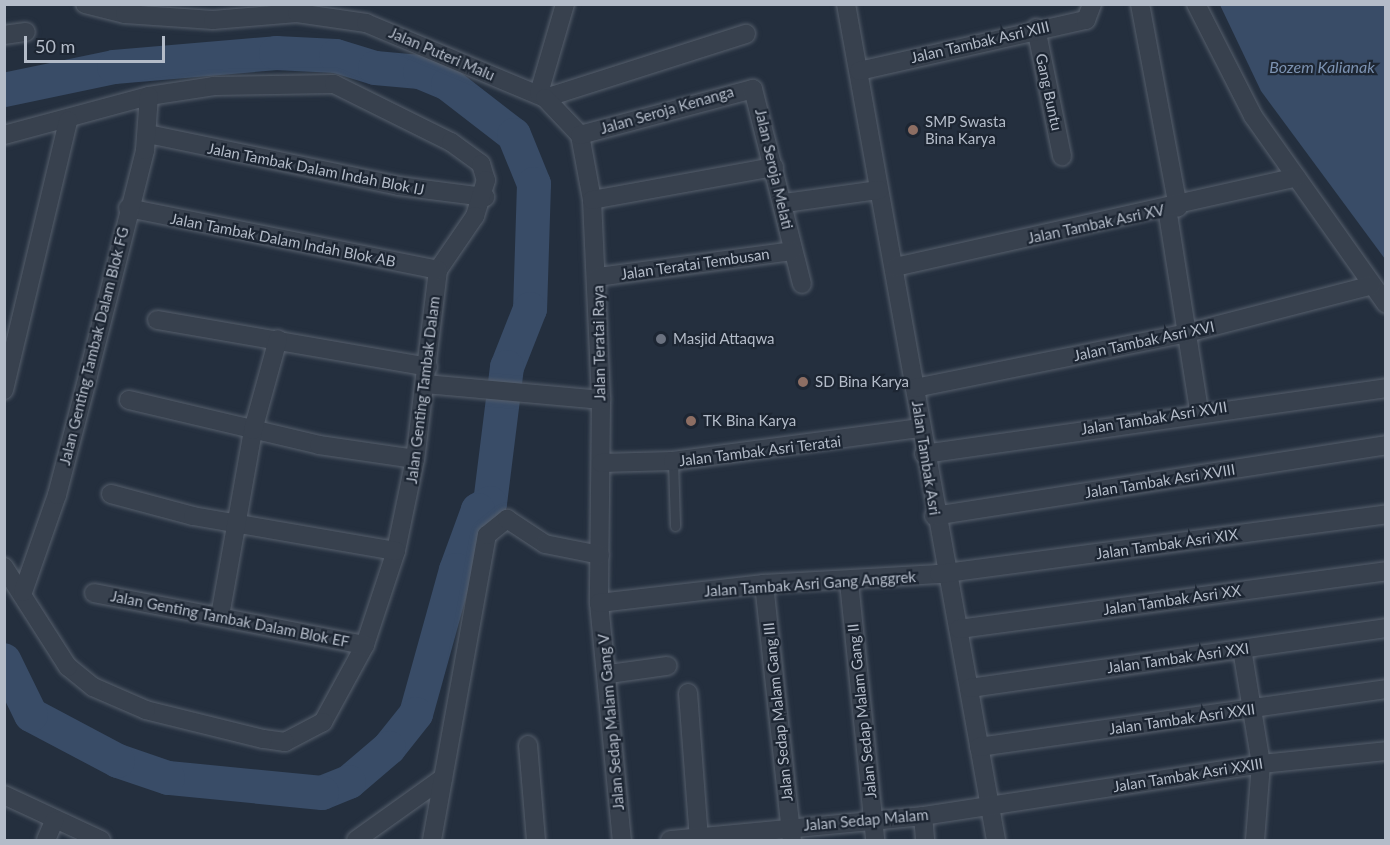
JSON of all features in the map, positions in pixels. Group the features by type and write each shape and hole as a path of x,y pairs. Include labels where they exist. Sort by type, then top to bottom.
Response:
{"street":[{"name":"Jalan Puteri Malu","path":"85,4 125,14 213,20 297,13 366,22 542,96"},
{"path":"542,96 565,4"},
{"name":"Jalan Tambak Asri","path":"846,4 895,267 934,516 949,573 996,840"},
{"name":"Jalan Tambak Asri XIII","path":"859,71 1036,28 1086,20 1092,4"},
{"path":"1140,4 1173,208 1187,333 1199,411"},
{"path":"1196,4 1253,116 1386,304"},
{"name":"Gang Buntu","path":"1036,28 1062,156"},
{"path":"4,35 26,32"},
{"path":"542,96 746,34"},
{"path":"4,135 68,121 148,96 214,86 334,84 425,128 481,164 485,197"},
{"name":"Jalan Seroja Kenanga","path":"580,135 753,89"},
{"name":"Jalan Seroja Melati","path":"753,89 786,203 792,251 802,284"},
{"name":"Jalan Genting Tambak Dalam Blok FG","path":"23,592 57,495 148,134 148,96"},
{"path":"542,96 580,135"},
{"path":"4,390 68,121"},
{"name":"Jalan Tambak Dalam Indah Blok IJ","path":"148,134 399,186 485,197"},
{"name":"Jalan Teratai Raya","path":"580,135 592,200 598,277 601,400 599,603"},
{"path":"592,200 774,167"},
{"name":"Jalan Tambak Asri XV","path":"895,267 1173,208 1296,177"},
{"path":"786,203 879,190"},
{"name":"Jalan Genting Tambak Dalam","path":"4,567 23,592 68,667 93,687 156,713 263,739 285,742 323,722 365,645 396,551 416,459 438,270 485,197"},
{"name":"Jalan Tambak Dalam Indah Blok AB","path":"128,208 438,270"},
{"name":"Jalan Teratai Tembusan","path":"598,277 792,251"},
{"name":"Jalan Tambak Asri XVI","path":"915,388 1187,333 1372,285"},
{"path":"157,320 278,339 500,393 601,400"},
{"path":"220,616 253,430 278,339"},
{"name":"Jalan Tambak Asri XVII","path":"924,454 1199,411 1386,388"},
{"path":"129,400 253,430 416,459"},
{"name":"Jalan Tambak Asri Teratai","path":"601,463 673,461 919,428"},
{"name":"Jalan Tambak Asri XVIII","path":"934,516 1386,445"},
{"path":"111,494 237,524 396,551"},
{"name":"Jalan Tambak Asri XIX","path":"949,573 1386,514"},
{"path":"432,840 493,526 515,521 545,544 600,555"},
{"name":"Jalan Tambak Asri XX","path":"959,629 1386,571"},
{"name":"Jalan Tambak Asri Gang Anggrek","path":"599,603 764,584 849,582 949,573"},
{"name":"Jalan Sedap Malam Gang II","path":"849,582 875,840"},
{"name":"Jalan Sedap Malam Gang III","path":"764,584 791,833"},
{"name":"Jalan Genting Tambak Dalam Blok EF","path":"94,593 365,645"},
{"name":"Jalan Sedap Malam Gang V","path":"599,603 609,674 622,840"},
{"name":"Jalan Tambak Asri XXI","path":"970,688 1386,628"},
{"path":"1242,649 1255,709 1261,764 1255,840"},
{"path":"609,674 668,666"},
{"name":"Jalan Tambak Asri XXII","path":"979,747 1386,689"},
{"path":"688,693 699,838"},
{"path":"528,745 536,840"},
{"name":"Jalan Tambak Asri XXIII","path":"991,805 1261,764 1386,750"},
{"path":"356,840 443,778"},
{"path":"4,795 54,821 101,840"},
{"name":"Jalan Sedap Malam","path":"670,840 791,833 991,805"},
{"path":"923,816 925,840"},
{"path":"46,840 54,821"}],"lane":[{"path":"673,461 675,526"}],"water":[{"name":"Bozem Kalianak","path":"1220,5 1385,5 1385,259 1261,91"}],"waterway":[{"path":"4,90 114,67 276,53 336,56 375,68 420,72 448,84 514,135 534,184 530,309 507,367 490,503 478,510 456,570 416,714 389,748 349,782 322,793 168,778 118,761 31,715 4,660"}],"place":[{"name":"SMP Swasta Bina Karya","path":"913,130"},
{"name":"Masjid Attaqwa","path":"661,339"},
{"name":"SD Bina Karya","path":"803,382"},
{"name":"TK Bina Karya","path":"691,421"}]}
